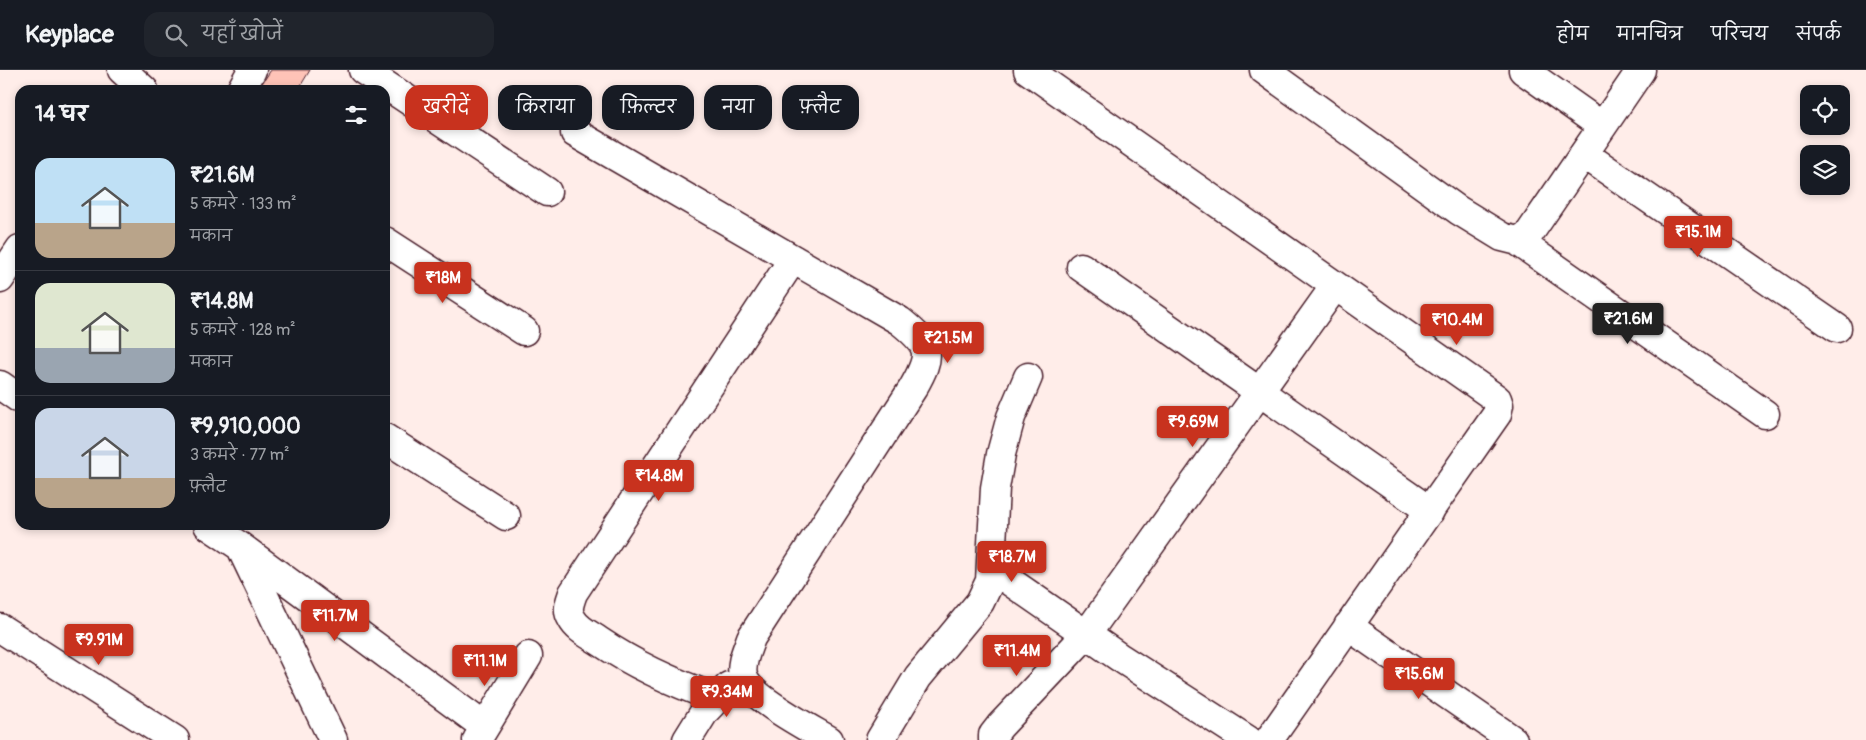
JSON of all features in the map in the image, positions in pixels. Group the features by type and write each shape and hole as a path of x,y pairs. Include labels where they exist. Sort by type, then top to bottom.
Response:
{"street":[{"path":"122,70 138,85"},
{"path":"244,85 252,70"},
{"path":"362,70 385,85"},
{"path":"1028,70 1496,399 1499,404 1497,414 1269,740"},
{"path":"1264,70 1458,210 1502,237 1516,240 1765,414"},
{"path":"1523,70 1602,126"},
{"path":"1516,240 1518,241 1529,234 1641,70"},
{"path":"390,88 547,192"},
{"path":"575,132 900,321 918,336 927,351 926,365 751,638 743,658 742,674 747,685 762,699 829,740"},
{"path":"1584,154 1837,328"},
{"path":"390,244 524,331"},
{"path":"0,279 15,256"},
{"path":"716,698 671,682 628,660 580,628 572,619 568,608 574,593 793,259"},
{"path":"1081,267 1430,511"},
{"path":"993,740 993,735 1000,726 1086,635 1335,286"},
{"path":"880,740 918,677 980,602 990,582 995,488 1001,454 1011,418 1028,377"},
{"path":"0,385 15,396"},
{"path":"390,441 506,516"},
{"path":"220,530 235,536 481,734 528,656"},
{"path":"235,536 333,740"},
{"path":"992,569 1086,635 1248,740"},
{"path":"1348,626 1513,740"},
{"path":"0,628 175,740"},
{"path":"687,740 705,711 742,674"}],"building":[{"path":"271,70 310,70 301,85 261,85"}]}
